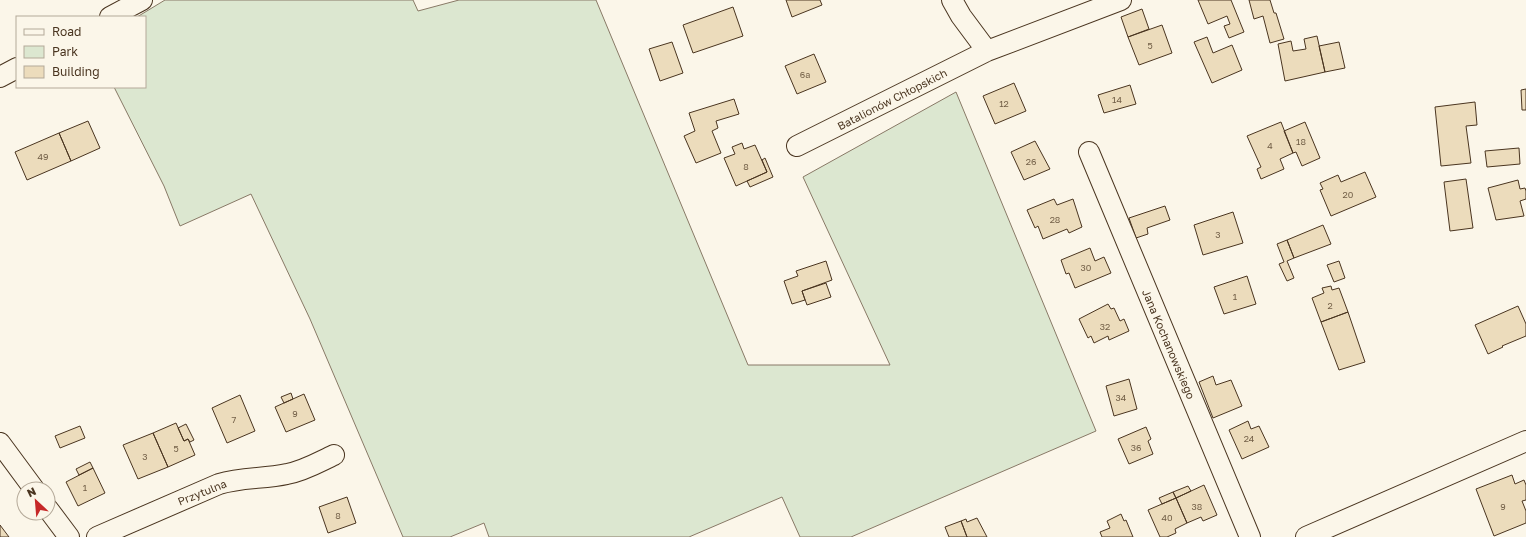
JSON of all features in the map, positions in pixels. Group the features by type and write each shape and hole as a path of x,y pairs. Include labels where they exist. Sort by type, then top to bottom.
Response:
{"street":[{"path":"112,16 142,0"},
{"path":"952,0 961,16 987,51"},
{"name":"Batalionów Chłopskich","path":"798,146 987,51 1121,0"},
{"path":"0,77 16,69"},
{"name":"Jana Kochanowskiego","path":"1089,152 1250,537"},
{"path":"1306,537 1526,442"},
{"path":"0,443 28,481"},
{"name":"Przytulna","path":"97,537 219,484 235,479 286,475 299,472 334,455"},
{"path":"56,520 69,537"}],"green space":[{"path":"165,0 413,0 418,11 459,0 596,0 748,365 890,365 803,177 956,92 1096,431 851,537 800,537 782,497 689,537 489,537 484,523 450,537 403,537 310,319 251,194 180,226 164,186 115,88 146,88 146,16 139,16"}],"building":[{"path":"786,0 820,0 822,5 792,17"},
{"path":"1198,0 1231,0 1244,32 1229,38 1224,26 1230,24 1227,16 1208,24"},
{"path":"1249,0 1270,0 1274,13 1276,13 1284,39 1270,43 1263,16 1254,19"},
{"path":"733,7 743,36 693,53 683,25"},
{"path":"1142,9 1149,29 1128,37 1121,17"},
{"path":"1162,25 1172,53 1139,65 1128,37"},
{"path":"1317,36 1325,72 1285,81 1278,44 1291,41 1293,51 1306,49 1304,39"},
{"path":"1207,37 1213,53 1232,45 1242,70 1212,83 1194,42"},
{"path":"672,42 683,73 660,81 649,49"},
{"path":"1339,42 1345,68 1325,72 1319,46"},
{"path":"814,54 826,82 797,94 785,66"},
{"path":"1014,83 1026,111 995,124 983,96"},
{"path":"1130,85 1136,104 1104,113 1098,95"},
{"path":"1526,89 1526,110 1522,110 1521,90"},
{"path":"734,99 739,114 716,121 718,128 712,131 721,153 696,163 684,136 695,131 689,113"},
{"path":"1475,102 1477,125 1466,126 1471,163 1441,166 1435,107"},
{"path":"88,121 100,148 71,161 59,133"},
{"path":"1281,122 1293,153 1280,159 1284,169 1261,179 1257,169 1261,167 1247,136"},
{"path":"1305,122 1320,158 1302,166 1296,152 1293,153 1284,131"},
{"path":"59,133 71,161 27,180 15,152"},
{"path":"1035,141 1050,169 1024,180 1011,152"},
{"path":"742,143 744,149 755,145 767,172 736,186 724,158 735,154 732,147"},
{"path":"1519,148 1520,164 1487,167 1485,151"},
{"path":"765,158 773,177 750,187 747,181 767,172 762,160"},
{"path":"1365,172 1376,197 1331,216 1320,190 1323,189 1320,183 1338,175 1341,182"},
{"path":"1466,179 1473,228 1450,231 1444,182"},
{"path":"1518,180 1520,189 1525,188 1526,191 1526,199 1520,201 1524,216 1496,220 1488,188"},
{"path":"1054,199 1057,205 1073,199 1082,227 1069,233 1067,229 1043,239 1038,226 1035,228 1027,210"},
{"path":"1165,206 1170,220 1147,228 1148,234 1136,238 1129,218"},
{"path":"1233,212 1243,243 1203,255 1194,225"},
{"path":"1323,225 1331,244 1294,258 1287,240"},
{"path":"1287,240 1294,258 1287,261 1294,278 1287,281 1279,264 1284,262 1277,244"},
{"path":"1090,248 1095,261 1104,257 1111,273 1075,288 1069,273 1066,274 1061,260"},
{"path":"826,261 832,280 802,291 805,300 792,304 784,281 798,276 796,271"},
{"path":"1339,261 1345,278 1334,282 1327,265"},
{"path":"1247,276 1256,304 1224,314 1214,287"},
{"path":"826,283 831,297 807,305 802,291"},
{"path":"1331,286 1332,290 1339,288 1348,312 1321,322 1312,298 1324,293 1322,288"},
{"path":"1108,304 1111,309 1114,308 1120,321 1124,319 1129,331 1109,340 1108,336 1094,343 1091,336 1088,338 1079,319"},
{"path":"1518,306 1526,324 1526,336 1502,346 1503,347 1488,354 1475,325"},
{"path":"1348,312 1365,362 1339,370 1321,322"},
{"path":"1213,376 1216,385 1231,380 1242,406 1213,418 1199,382"},
{"path":"1129,379 1137,409 1114,416 1106,386"},
{"path":"291,393 293,399 284,403 281,397"},
{"path":"304,394 315,420 286,432 275,407"},
{"path":"240,395 255,431 227,443 212,408"},
{"path":"1248,421 1251,429 1259,426 1269,447 1242,459 1229,430"},
{"path":"176,423 184,441 188,439 195,455 168,467 153,433"},
{"path":"186,424 194,440 190,442 188,439 184,441 178,428"},
{"path":"80,426 85,438 60,448 55,436"},
{"path":"1146,427 1151,439 1148,441 1153,454 1129,464 1118,439"},
{"path":"153,433 168,467 138,479 123,445"},
{"path":"90,462 93,468 79,475 76,469"},
{"path":"93,468 105,493 78,506 66,482"},
{"path":"1512,475 1515,484 1524,480 1526,485 1526,500 1522,501 1526,511 1526,523 1494,536 1476,489"},
{"path":"1204,485 1217,515 1203,521 1201,517 1187,523 1176,498"},
{"path":"1188,486 1191,491 1176,498 1173,492"},
{"path":"1173,492 1176,498 1162,504 1159,498"},
{"path":"347,497 356,523 328,533 319,507"},
{"path":"1176,498 1187,523 1175,529 1176,533 1167,537 1160,537 1148,510"},
{"path":"1121,514 1124,521 1126,520 1133,537 1102,537 1100,532 1110,528 1107,521"},
{"path":"977,518 987,537 967,537 961,521 966,519 967,522"},
{"path":"961,521 967,537 949,537 945,527"},
{"path":"0,525 9,537 0,537"}]}
